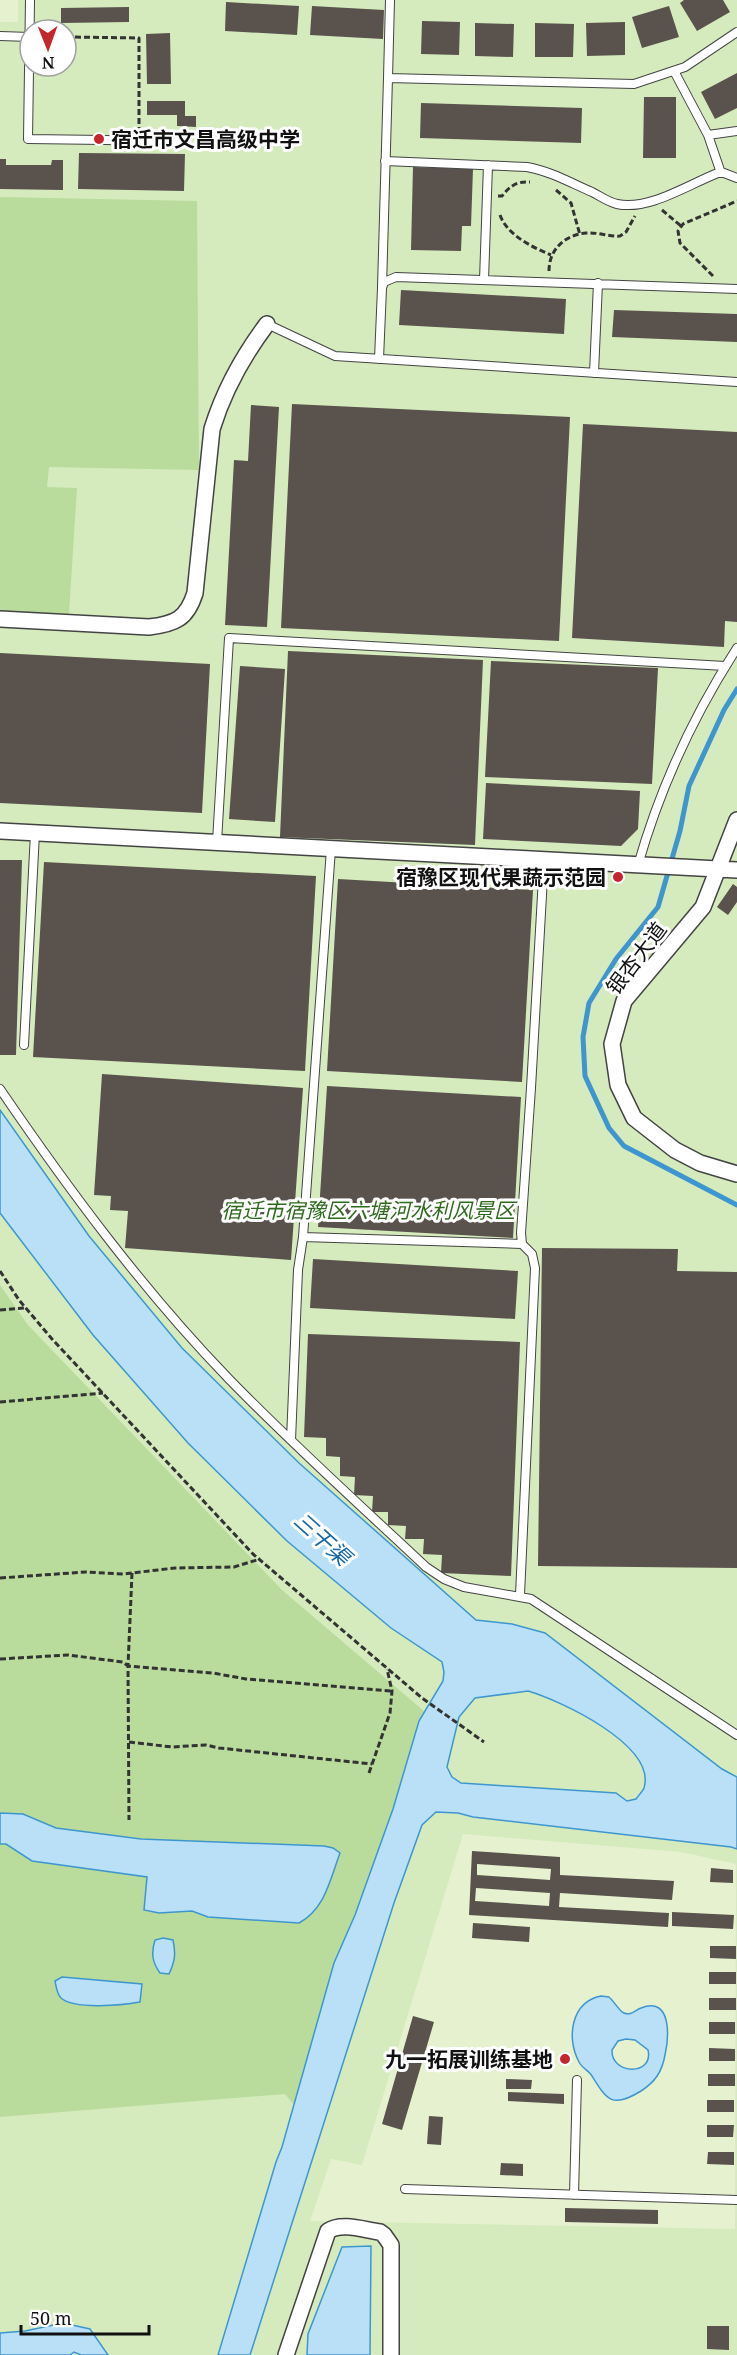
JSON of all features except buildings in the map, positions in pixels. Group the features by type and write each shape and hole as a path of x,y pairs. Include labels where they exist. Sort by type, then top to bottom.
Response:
{"street":[{"path":"0,619 149,627 169,624 182,617 191,605 195,593 212,429 220,403 248,349 267,324"},
{"name":"银杏大道","path":"737,820 713,869 702,907 624,1001 612,1044 618,1085 634,1118 675,1150 700,1163 737,1174"},
{"path":"0,831 737,870"},
{"path":"286,2355 328,2231 344,2227 380,2232 391,2245 391,2355"}],"lane":[{"path":"30,0 30,18"},
{"path":"380,359 390,0"},
{"path":"387,78 634,84 675,71 737,32"},
{"path":"0,36 18,37"},
{"path":"675,71 708,135 721,173"},
{"path":"29,78 28,139 180,141"},
{"path":"708,135 737,131"},
{"path":"385,161 538,169 616,204 651,201 721,173 737,178"},
{"path":"484,280 489,165"},
{"path":"382,288 384,282 396,277 737,289"},
{"path":"594,373 598,283"},
{"path":"267,324 335,356 737,382"},
{"path":"218,842 229,638 725,666"},
{"path":"638,864 650,822 669,775 693,724 737,648"},
{"path":"24,1045 35,833"},
{"path":"291,1440 298,1270 303,1237 331,849"},
{"path":"520,1595 535,1268 532,1254 522,1244 521,1233 544,860"},
{"path":"0,1089 59,1174 142,1281 227,1377 426,1567 444,1579 464,1587 520,1595 531,1599 737,1735"},
{"path":"303,1237 522,1244"},
{"path":"574,2194 577,2080"},
{"path":"405,2189 737,2200"}],"path":[{"path":"78,37 139,38 139,141"},
{"path":"536,182 517,183 509,187 502,196 487,201 498,211 508,228 523,241 551,255"},
{"path":"556,190 571,203 580,235"},
{"path":"651,201 681,226"},
{"path":"719,288 708,269 680,243 678,231 681,226 737,201"},
{"path":"549,282 551,255 559,244 580,235 620,236 631,224 641,203"},
{"path":"0,1271 26,1308 260,1559 422,1698 484,1742"},
{"path":"0,1310 26,1308"},
{"path":"0,1402 103,1393"},
{"path":"0,1578 86,1572 132,1573 174,1568 234,1567 260,1559"},
{"path":"129,1820 128,1666 132,1573"},
{"path":"0,1659 68,1655 123,1662 128,1666 213,1673 246,1679 392,1691"},
{"path":"369,1773 390,1713 392,1691 387,1667"},
{"path":"129,1742 172,1747 206,1745 372,1764"}],"green space":[{"name":"宿迁市宿豫区六塘河水利风景区","path":"0,0 737,0 737,2355 0,2355"},
{"path":"0,0 18,0 18,22 0,22"},
{"path":"0,197 197,201 199,470 49,467 47,487 77,488 69,614 0,612"},
{"path":"0,1285 28,1325 282,1590 425,1712 419,1721 393,1809 355,1915 334,1963 294,2105 285,2094 0,2117"},
{"name":"九一拓展训练基地","path":"463,1834 681,1852 736,1864 735,2229 310,2221 331,2159 362,2165"}],"water":[{"name":"三干渠","path":"0,1110 89,1236 182,1348 299,1463 476,1620 512,1624 545,1633 722,1769 737,1777 737,1849 473,1817 458,1813 436,1812 422,1825 394,1903 250,2355 218,2355 282,2147 334,1963 355,1915 393,1809 419,1721 443,1681 442,1662 391,1628 287,1541 188,1443 93,1335 0,1213","holes":["528,1691 582,1714 621,1741 636,1756 644,1772 644,1788 636,1799 627,1801 616,1793 461,1783 452,1777 447,1767 459,1717 475,1698"]},
{"path":"0,1813 23,1814 56,1828 141,1839 324,1846 340,1853 321,1902 308,1917 299,1923 208,1917 192,1911 159,1913 144,1910 147,1877 32,1861 6,1844 0,1844"},
{"path":"163,1938 173,1940 174,1945 173,1965 169,1974 160,1973 153,1957 155,1940"},
{"path":"62,1977 142,1984 140,2002 99,2006 67,2002 61,1998 56,1988 55,1981"},
{"path":"601,1996 609,1997 626,2014 651,2006 658,2008 666,2020 666,2047 660,2071 646,2088 623,2100 606,2096 591,2074 580,2064 575,2053 572,2032 574,2022 583,2005","holes":["635,2040 648,2050 648,2058 639,2068 625,2068 618,2064 612,2050 618,2041"]},
{"path":"371,2246 370,2355 307,2355 308,2334 342,2247"},
{"path":"63,2323 90,2329 108,2355 81,2355 74,2352 70,2355 0,2355 0,2333 25,2331"}],"waterway":[{"path":"737,689 724,710 689,786 680,831 658,907 616,959 589,1003 583,1037 585,1076 609,1128 624,1146 737,1205"}],"place":[{"name":"宿迁市文昌高级中学","path":"99,139"},
{"name":"宿豫区现代果蔬示范园","path":"618,877"},
{"name":"九一拓展训练基地","path":"565,2059"}]}
